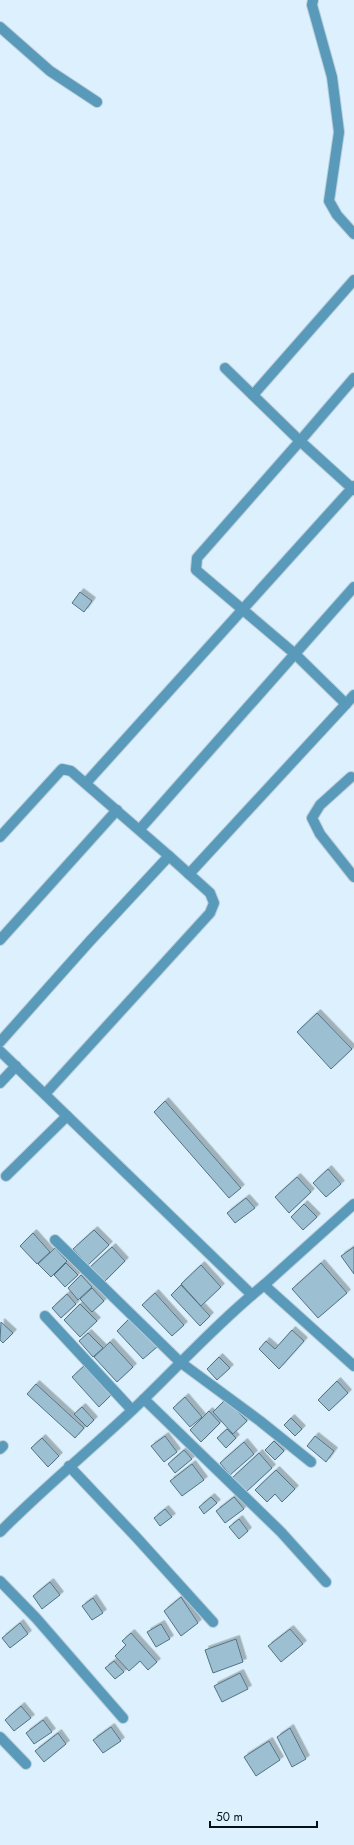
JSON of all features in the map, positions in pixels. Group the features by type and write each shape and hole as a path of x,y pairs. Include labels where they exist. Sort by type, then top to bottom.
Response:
{"street":[{"path":"313,0 312,5 332,78 339,132 329,201 337,215 354,234"},
{"path":"0,27 50,71 97,102"},
{"path":"253,395 354,280"},
{"path":"86,783 241,609 353,488 300,441 225,368"},
{"path":"346,704 294,654 196,570 197,558 354,378"},
{"path":"140,829 354,588"},
{"path":"189,874 354,696"},
{"path":"0,837 62,769 71,771 140,829 210,893 214,904 210,913 45,1094"},
{"path":"351,777 320,805 312,818 320,834 354,877"},
{"path":"0,940 118,810"},
{"path":"0,1042 90,941 169,856"},
{"path":"0,1051 252,1295"},
{"path":"0,1083 16,1066"},
{"path":"6,1176 67,1116"},
{"path":"0,1532 32,1500 144,1399 180,1362 252,1295 354,1204"},
{"path":"55,1240 180,1362 260,1421 311,1462"},
{"path":"264,1285 354,1366"},
{"path":"45,1316 132,1410"},
{"path":"144,1399 281,1532 326,1582"},
{"path":"69,1466 213,1622"},
{"path":"0,1581 36,1618 124,1718"},
{"path":"0,1737 26,1764"}],"building":[{"path":"80,592 92,601 84,612 72,603"},
{"path":"317,1013 352,1049 331,1069 297,1032"},
{"path":"165,1101 241,1188 229,1198 154,1112"},
{"path":"328,1169 341,1184 326,1197 313,1183"},
{"path":"297,1177 311,1192 289,1213 275,1197"},
{"path":"246,1198 255,1208 235,1223 227,1213"},
{"path":"304,1204 317,1217 303,1230 291,1217"},
{"path":"94,1230 109,1245 88,1265 73,1249"},
{"path":"33,1233 50,1252 37,1264 20,1246"},
{"path":"112,1247 125,1261 103,1283 89,1268"},
{"path":"354,1247 354,1274 341,1256"},
{"path":"55,1248 67,1261 51,1277 38,1264"},
{"path":"66,1263 78,1275 65,1287 54,1275"},
{"path":"321,1263 347,1293 318,1318 292,1289"},
{"path":"201,1265 221,1287 201,1306 181,1284"},
{"path":"81,1275 92,1287 78,1300 68,1288"},
{"path":"181,1285 210,1316 200,1326 171,1295"},
{"path":"92,1288 104,1301 92,1312 80,1299"},
{"path":"155,1293 184,1325 172,1336 142,1305"},
{"path":"67,1294 76,1304 61,1318 52,1308"},
{"path":"80,1304 97,1321 80,1337 64,1320"},
{"path":"130,1318 157,1347 143,1359 117,1331"},
{"path":"1,1322 13,1333 3,1343 0,1340"},
{"path":"292,1330 304,1341 279,1369 259,1349 266,1341 275,1349"},
{"path":"88,1333 103,1348 93,1357 79,1341"},
{"path":"110,1342 133,1367 117,1382 94,1357"},
{"path":"219,1357 230,1368 217,1380 207,1369"},
{"path":"84,1366 111,1395 99,1407 72,1377"},
{"path":"337,1381 348,1393 329,1411 318,1400"},
{"path":"36,1384 84,1428 75,1438 27,1394"},
{"path":"185,1397 202,1417 190,1427 173,1408"},
{"path":"226,1399 247,1421 233,1434 213,1412"},
{"path":"82,1407 94,1420 87,1427 74,1414"},
{"path":"209,1411 220,1423 201,1442 190,1430"},
{"path":"291,1418 302,1429 295,1436 284,1425"},
{"path":"227,1429 236,1438 226,1448 217,1438"},
{"path":"165,1436 177,1452 164,1462 151,1446"},
{"path":"315,1436 334,1451 326,1462 307,1446"},
{"path":"42,1438 59,1456 48,1467 31,1448"},
{"path":"274,1441 284,1451 275,1460 265,1450"},
{"path":"244,1442 254,1454 230,1475 220,1463"},
{"path":"184,1450 192,1459 175,1473 168,1464"},
{"path":"259,1453 272,1468 246,1492 232,1478"},
{"path":"192,1464 204,1480 182,1496 170,1481"},
{"path":"276,1470 295,1489 282,1502 275,1494 267,1502 255,1490"},
{"path":"211,1497 217,1503 204,1514 199,1507"},
{"path":"234,1497 244,1509 225,1523 216,1511"},
{"path":"165,1509 172,1517 160,1526 154,1518"},
{"path":"239,1519 248,1531 239,1539 229,1527"},
{"path":"50,1582 60,1595 42,1609 33,1596"},
{"path":"181,1597 198,1623 181,1636 164,1611"},
{"path":"93,1598 103,1613 92,1620 82,1606"},
{"path":"20,1623 28,1634 10,1648 2,1638"},
{"path":"161,1624 170,1639 156,1647 147,1632"},
{"path":"290,1629 303,1644 281,1662 268,1646"},
{"path":"131,1633 157,1662 148,1670 140,1661 129,1671 115,1656 126,1645 122,1641"},
{"path":"236,1639 243,1662 213,1673 205,1650"},
{"path":"114,1661 124,1672 115,1679 105,1668"},
{"path":"240,1673 248,1689 222,1702 214,1686"},
{"path":"21,1706 31,1718 14,1731 5,1720"},
{"path":"43,1720 52,1732 34,1744 26,1733"},
{"path":"111,1727 121,1741 103,1753 93,1740"},
{"path":"290,1728 306,1759 292,1767 277,1737"},
{"path":"58,1733 66,1744 44,1762 35,1751"},
{"path":"269,1741 280,1760 256,1776 244,1757"}]}
